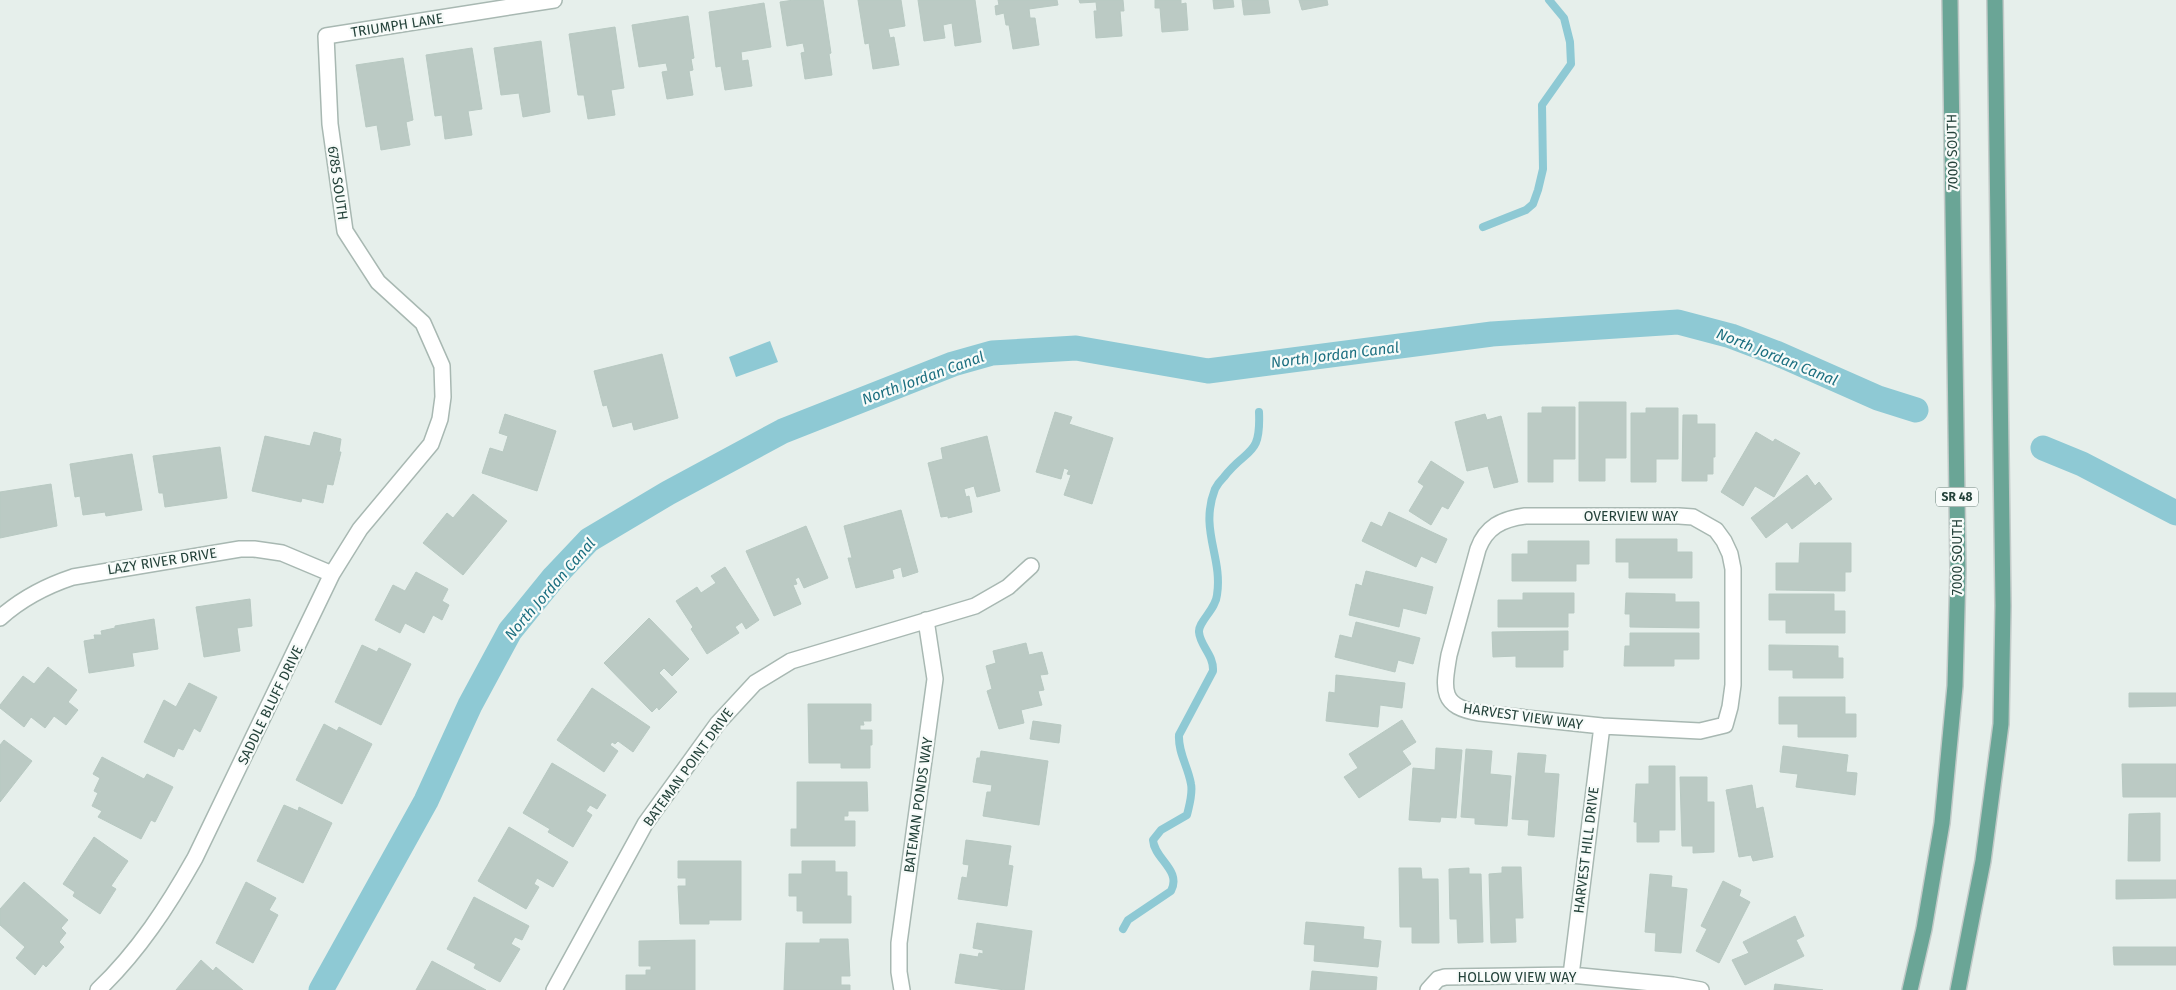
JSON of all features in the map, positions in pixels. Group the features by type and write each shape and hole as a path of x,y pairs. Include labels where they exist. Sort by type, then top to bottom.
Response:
{"main road":[{"name":"7000 SOUTH","path":"1910,990 1924,929 1942,823 1955,686 1958,569 1950,0"},
{"path":"1958,990 1983,861 2000,724 2003,606 1995,0"}],"street":[{"name":"TRIUMPH LANE","path":"330,124 326,36 554,0"},
{"name":"6785 SOUTH","path":"330,124 346,231 378,282 423,323 442,366 443,397 440,419"},
{"name":"SADDLE BLUFF DRIVE","path":"98,990 113,976 149,932 172,899 204,840 332,574 360,530 431,444 440,419"},
{"name":"OVERVIEW WAY","path":"1495,525 1512,518 1525,516 1679,516 1693,517 1716,530 1724,541 1733,569 1733,685 1725,725"},
{"name":"HARVEST VIEW WAY","path":"1495,525 1483,537 1447,664 1446,686 1448,697 1462,710 1602,726 1700,731 1725,725"},
{"name":"LAZY RIVER DRIVE","path":"0,618 29,597 51,585 72,577 240,549 268,550 282,553 332,574"},
{"name":"BATEMAN POINT DRIVE","path":"554,990 645,824 718,723 755,683 791,661 975,606 1008,587 1031,566"},
{"name":"BATEMAN PONDS WAY","path":"902,990 899,972 899,944 935,678 926,620"},
{"name":"HARVEST HILL DRIVE","path":"1571,975 1602,726"},
{"name":"HOLLOW VIEW WAY","path":"1428,990 1438,979 1446,977 1571,975 1701,990"}],"water":[{"path":"770,341 778,362 736,377 729,357"}],"building":[{"path":"823,0 831,53 829,54 832,75 805,79 801,53 805,52 803,43 787,46 780,2"},
{"path":"858,0 901,0 905,26 888,29 890,38 894,37 899,65 873,69 869,43 865,44"},
{"path":"918,0 975,0 981,42 955,46 952,23 943,25 945,38 924,41"},
{"path":"998,0 1057,0 1058,5 1029,9 1030,18 1035,18 1039,45 1013,49 1009,25 1006,25 1004,13 996,15 995,6 999,5"},
{"path":"1079,0 1123,0 1124,11 1120,11 1122,36 1096,38 1094,11 1097,11 1096,2 1080,3"},
{"path":"1155,0 1181,0 1181,4 1186,3 1188,30 1162,32 1160,8 1155,8"},
{"path":"1213,0 1233,0 1234,7 1214,9"},
{"path":"1242,0 1268,0 1270,13 1244,15"},
{"path":"1299,0 1327,0 1328,5 1302,10"},
{"path":"764,3 771,47 741,52 742,61 748,60 752,86 725,90 721,66 716,67 709,12"},
{"path":"688,16 694,58 691,59 693,70 689,71 693,95 667,99 662,72 668,71 666,63 639,67 632,25"},
{"path":"615,27 624,88 611,90 615,115 588,119 584,95 578,95 569,34"},
{"path":"541,41 550,112 523,117 519,93 501,95 494,48"},
{"path":"472,48 482,109 468,111 472,135 445,139 442,115 435,116 426,55"},
{"path":"403,58 413,120 406,122 410,145 381,150 377,125 366,127 356,65"},
{"path":"662,354 678,418 634,430 632,422 613,427 607,405 603,406 594,371"},
{"path":"1579,402 1626,402 1626,458 1605,458 1605,481 1579,481"},
{"path":"1542,407 1575,407 1575,459 1553,459 1553,482 1528,482 1528,413 1542,413"},
{"path":"1646,408 1678,408 1678,459 1656,459 1656,482 1631,482 1631,413 1646,413"},
{"path":"1055,412 1072,417 1069,424 1113,438 1092,504 1064,495 1071,475 1067,474 1069,470 1064,468 1061,479 1036,472"},
{"path":"505,414 556,431 537,491 482,473 490,448 503,452 508,436 499,433"},
{"path":"1485,414 1487,420 1501,416 1518,482 1494,488 1488,466 1467,471 1455,422"},
{"path":"1683,415 1697,415 1697,424 1715,424 1713,474 1707,474 1707,481 1682,481"},
{"path":"314,432 341,439 339,452 341,452 333,485 327,484 323,503 302,498 301,502 252,491 265,436 310,446"},
{"path":"1756,432 1773,442 1775,439 1800,453 1774,497 1755,486 1743,506 1721,492"},
{"path":"987,436 1000,491 977,497 974,486 964,489 966,497 969,496 972,512 948,518 948,516 941,517 928,463 943,459 941,448"},
{"path":"220,447 227,498 165,507 163,493 159,493 153,456"},
{"path":"132,454 142,510 106,516 105,512 83,515 80,496 75,497 70,464"},
{"path":"1431,461 1464,482 1448,509 1442,506 1431,525 1409,511 1424,486 1418,482"},
{"path":"1807,475 1815,486 1819,482 1832,499 1792,529 1787,522 1766,538 1751,518"},
{"path":"51,484 57,526 0,538 0,492"},
{"path":"473,494 507,521 463,575 423,543 447,513 453,518"},
{"path":"901,510 918,572 903,577 901,567 892,570 894,578 856,588 848,558 852,558 844,526"},
{"path":"1389,512 1447,539 1436,563 1421,556 1416,567 1362,541 1371,522 1382,527"},
{"path":"806,526 828,578 804,588 799,577 795,579 797,584 793,585 801,604 774,616 746,551"},
{"path":"1616,539 1677,539 1677,552 1692,552 1692,578 1629,578 1629,562 1616,562"},
{"path":"1528,541 1589,541 1589,564 1576,564 1576,581 1512,581 1512,554 1528,554"},
{"path":"1800,543 1851,543 1851,572 1845,572 1845,591 1776,590 1776,563 1799,563"},
{"path":"725,567 759,620 746,629 742,622 735,627 739,633 707,654 691,629 693,627 676,601 697,587 701,593 716,583 711,576"},
{"path":"1366,571 1433,587 1426,614 1403,608 1399,627 1349,615 1356,584 1362,586"},
{"path":"416,572 448,589 442,601 449,605 442,620 433,615 424,633 405,623 400,633 375,620 393,585 405,591"},
{"path":"1523,593 1574,593 1574,613 1568,613 1568,627 1498,627 1498,600 1523,600"},
{"path":"1626,593 1675,594 1675,602 1699,602 1699,628 1630,627 1630,614 1625,614"},
{"path":"1769,594 1834,594 1834,611 1845,611 1845,633 1786,633 1786,620 1769,620"},
{"path":"250,599 252,626 237,628 240,651 204,657 196,607"},
{"path":"649,618 689,659 672,676 664,668 659,673 677,692 659,710 657,707 652,712 604,663"},
{"path":"154,619 158,649 132,653 134,666 89,673 84,641 95,639 94,635 102,635 101,631 115,628 115,626"},
{"path":"1356,622 1420,638 1413,664 1398,660 1395,672 1335,657 1340,635 1352,638"},
{"path":"1568,631 1568,650 1563,650 1563,667 1516,667 1516,656 1493,657 1492,632"},
{"path":"1630,633 1699,633 1699,659 1674,659 1674,666 1624,666 1625,646 1630,646"},
{"path":"1026,643 1029,655 1042,652 1048,674 1040,675 1044,690 1038,691 1042,705 1021,710 1024,723 999,729 987,691 992,689 986,666 996,663 993,651"},
{"path":"362,645 377,652 379,648 411,664 381,725 335,702"},
{"path":"1769,645 1838,646 1838,658 1843,658 1843,678 1793,678 1793,670 1769,670"},
{"path":"48,667 77,690 68,702 78,710 66,725 54,716 45,728 31,717 24,727 0,708 0,705 23,676 34,684"},
{"path":"1336,675 1405,683 1402,708 1380,705 1378,727 1326,721 1329,692 1335,693"},
{"path":"189,683 217,697 200,732 194,728 183,750 178,748 174,757 144,742 164,700 176,707"},
{"path":"592,688 650,727 633,752 618,741 615,744 612,742 610,745 618,751 604,772 557,740"},
{"path":"2129,693 2176,693 2176,706 2129,707"},
{"path":"1779,697 1845,697 1845,714 1856,714 1856,737 1798,737 1798,724 1779,724"},
{"path":"808,704 871,704 871,721 863,721 864,725 860,725 860,730 872,730 870,768 841,768 841,763 809,763"},
{"path":"1402,720 1416,742 1402,751 1411,764 1359,798 1344,777 1358,768 1349,754"},
{"path":"1033,721 1061,725 1059,743 1030,739"},
{"path":"324,724 337,731 339,727 372,744 342,804 296,780"},
{"path":"4,740 32,761 0,802 0,745"},
{"path":"1783,746 1848,755 1846,772 1857,773 1855,795 1796,787 1798,774 1780,772"},
{"path":"1436,748 1462,750 1456,818 1441,817 1440,822 1409,820 1413,768 1435,770"},
{"path":"1466,749 1492,751 1490,774 1511,776 1507,826 1475,824 1475,818 1461,817"},
{"path":"981,751 1048,761 1039,825 983,816 987,792 991,792 992,785 973,782 977,758 980,758"},
{"path":"1518,753 1546,755 1544,773 1559,774 1554,837 1528,835 1529,820 1512,819"},
{"path":"102,757 144,779 147,774 173,787 155,822 151,820 141,839 98,817 102,811 92,806 98,793 94,791 100,778 93,774"},
{"path":"552,763 606,795 597,809 590,805 586,811 592,815 573,847 548,832 550,829 523,813"},
{"path":"2122,764 2176,764 2176,797 2123,797"},
{"path":"1649,766 1675,766 1675,830 1659,830 1659,842 1637,842 1637,822 1634,822 1636,784 1649,784"},
{"path":"1680,777 1707,777 1707,802 1714,802 1714,852 1693,853 1693,846 1682,846"},
{"path":"797,782 867,782 868,811 848,811 848,816 844,816 844,821 855,821 855,846 791,846 791,829 797,829"},
{"path":"1752,785 1756,809 1763,807 1773,857 1753,861 1751,855 1739,857 1726,790"},
{"path":"284,805 298,811 299,807 332,823 303,883 257,861"},
{"path":"2160,813 2160,861 2128,861 2129,814"},
{"path":"509,827 568,862 553,887 537,878 534,884 539,887 526,909 478,881"},
{"path":"94,837 128,861 111,886 116,889 100,914 73,896 75,892 63,884"},
{"path":"966,840 1011,846 1008,865 1013,866 1007,906 958,899 962,877 967,878 969,865 963,864"},
{"path":"678,861 741,861 741,920 709,920 709,924 680,924 678,886 686,886 686,878 678,878"},
{"path":"802,861 835,861 835,872 847,872 847,896 851,896 851,923 803,923 803,911 797,911 797,896 789,896 789,874 802,874"},
{"path":"1502,867 1521,867 1523,918 1515,918 1516,942 1491,943 1489,874 1502,873"},
{"path":"1399,868 1421,868 1422,879 1438,879 1439,943 1412,943 1412,927 1400,927"},
{"path":"1469,868 1469,874 1481,874 1483,942 1458,943 1457,919 1450,919 1449,869"},
{"path":"1650,874 1672,876 1671,887 1687,889 1681,953 1655,951 1656,933 1645,932"},
{"path":"2116,880 2176,880 2176,898 2116,899"},
{"path":"1723,881 1741,890 1739,896 1750,902 1719,963 1696,951 1707,929 1701,926"},
{"path":"24,882 68,920 61,928 66,933 59,942 64,947 46,967 43,964 35,975 16,958 25,947 0,925 0,909"},
{"path":"246,882 276,898 269,910 278,915 253,963 216,943"},
{"path":"474,897 529,926 522,940 515,937 511,944 520,949 500,982 474,968 476,964 447,949"},
{"path":"1795,916 1804,936 1796,940 1804,956 1745,985 1732,960 1749,953 1743,942"},
{"path":"1306,922 1364,927 1363,939 1381,941 1378,967 1314,961 1315,945 1304,944"},
{"path":"977,923 1032,931 1024,990 1005,990 955,983 960,954 978,957 979,953 983,954 983,950 973,948"},
{"path":"820,939 848,939 850,976 841,976 841,985 850,985 850,990 784,990 786,943 820,943"},
{"path":"695,940 695,990 626,990 626,975 646,975 646,970 651,970 651,966 639,966 639,941"},
{"path":"2113,947 2176,947 2176,965 2114,965"},
{"path":"201,960 213,971 216,967 243,990 176,990"},
{"path":"432,961 486,990 416,990"},
{"path":"1312,971 1377,977 1376,990 1310,990"},
{"path":"1775,984 1823,990 1774,990"}],"waterway":[{"path":"1483,227 1526,210 1533,204 1538,190 1543,169 1542,105 1571,64 1570,42 1564,18 1549,0"},
{"name":"North Jordan Canal","path":"321,990 426,801 470,705 510,631 554,577 589,540 668,493 783,431 953,364 992,353 1076,348 1208,371 1492,334 1678,322 1731,336 1776,353 1878,398 1916,410"},
{"path":"1123,929 1128,920 1171,891 1173,884 1173,877 1158,853 1153,840 1161,830 1187,815 1191,788 1190,777 1180,748 1179,735 1213,671 1213,665 1199,632 1199,628 1214,605 1217,595 1217,568 1209,518 1211,504 1215,489 1219,483 1232,467 1255,445 1258,437 1259,412"},
{"name":"North Jordan Canal","path":"2043,448 2082,464 2176,513"}]}
